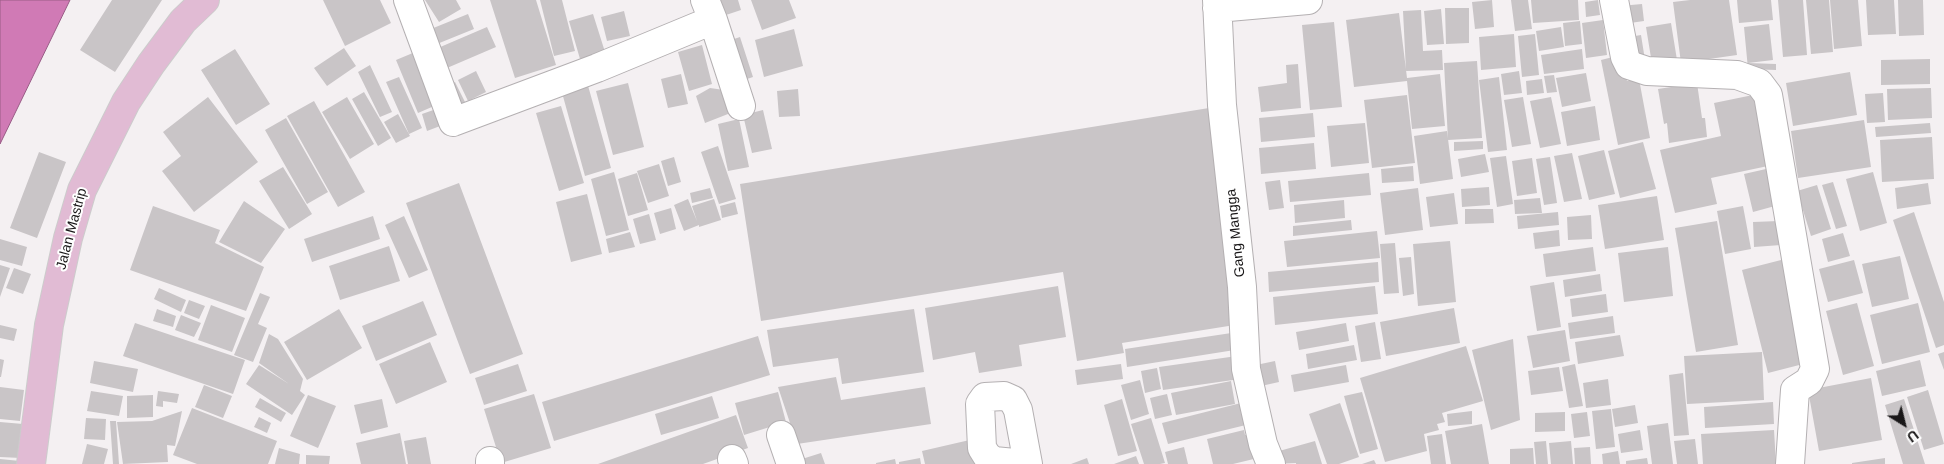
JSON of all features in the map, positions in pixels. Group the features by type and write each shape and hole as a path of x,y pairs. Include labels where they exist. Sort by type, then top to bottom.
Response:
{"main road":[{"name":"Jalan Mastrip","path":"31,464 49,325 68,238 82,190 126,102 183,21 205,0"}],"street":[{"path":"408,0 453,122 597,68 709,10 741,106"},
{"path":"1218,4 1308,0"},
{"path":"1614,0 1625,57 1629,65 1647,71 1737,75 1759,83 1768,95 1815,369 1809,381 1795,390 1790,464"},
{"name":"Gang Mangga","path":"1218,4 1222,105 1242,287 1246,369 1263,444 1271,464"},
{"path":"781,436 791,464"}],"shaded area":[{"path":"0,0 70,0 0,144"}],"building":[{"path":"112,0 162,0 115,72 80,50"},
{"path":"323,0 380,0 391,23 345,46"},
{"path":"425,0 456,0 461,9 439,22"},
{"path":"490,0 536,0 556,65 515,78"},
{"path":"540,0 562,0 575,51 554,56"},
{"path":"714,0 738,0 741,10 720,17"},
{"path":"751,0 789,0 796,18 762,30"},
{"path":"1492,0 1494,27 1475,29 1472,2"},
{"path":"1511,0 1528,0 1532,29 1515,31"},
{"path":"1531,0 1578,0 1579,20 1533,23"},
{"path":"1598,0 1600,15 1586,17 1585,2"},
{"path":"1729,0 1737,55 1681,63 1673,2"},
{"path":"1737,0 1771,0 1773,20 1739,23"},
{"path":"1778,0 1803,0 1807,55 1783,57"},
{"path":"1806,0 1829,0 1833,52 1811,54"},
{"path":"1830,0 1858,0 1862,46 1834,49"},
{"path":"1866,0 1894,0 1896,34 1868,35"},
{"path":"1898,0 1923,0 1924,35 1899,36"},
{"path":"1642,4 1644,21 1623,24 1620,6"},
{"path":"1445,8 1469,8 1469,43 1446,44"},
{"path":"1441,9 1444,44 1427,45 1424,11"},
{"path":"1421,10 1423,51 1442,50 1443,70 1406,71 1403,11"},
{"path":"624,11 630,36 607,41 601,17"},
{"path":"1399,13 1407,78 1440,74 1445,126 1412,129 1407,81 1354,87 1346,20"},
{"path":"468,14 474,29 432,46 426,31"},
{"path":"593,14 605,52 580,59 569,21"},
{"path":"1603,20 1607,55 1586,58 1582,23"},
{"path":"1580,21 1582,44 1565,46 1563,23"},
{"path":"1334,22 1342,107 1310,110 1302,25"},
{"path":"1671,23 1677,60 1652,64 1646,27"},
{"path":"1769,24 1773,60 1748,63 1776,64 1776,70 1748,69 1744,27"},
{"path":"487,27 496,47 440,71 431,51"},
{"path":"1561,27 1564,47 1539,51 1536,31"},
{"path":"794,29 803,66 764,77 755,40"},
{"path":"1514,34 1516,67 1481,70 1479,37"},
{"path":"1535,34 1539,75 1522,77 1518,36"},
{"path":"1641,35 1645,60 1633,62 1629,37"},
{"path":"740,37 753,77 738,82 725,42"},
{"path":"702,45 712,84 689,91 678,52"},
{"path":"344,48 356,66 327,86 314,68"},
{"path":"235,49 270,104 236,125 201,70"},
{"path":"1582,49 1584,69 1544,74 1541,55"},
{"path":"420,50 441,103 418,113 396,60"},
{"path":"1621,55 1627,81 1639,79 1650,138 1618,145 1601,60"},
{"path":"1930,59 1930,84 1881,85 1881,60"},
{"path":"1477,61 1482,138 1448,140 1444,63"},
{"path":"1298,64 1301,108 1261,112 1258,87 1287,83 1286,65"},
{"path":"370,65 392,112 380,117 358,72"},
{"path":"476,71 486,92 468,101 458,80"},
{"path":"1519,71 1522,93 1504,95 1501,74"},
{"path":"1850,72 1857,115 1793,126 1786,83"},
{"path":"1586,73 1591,101 1562,107 1556,78"},
{"path":"681,74 688,104 668,108 661,79"},
{"path":"1554,75 1557,92 1547,93 1544,76"},
{"path":"399,77 422,128 409,134 386,82"},
{"path":"1499,77 1507,150 1488,152 1479,80"},
{"path":"1542,79 1544,93 1527,95 1526,81"},
{"path":"455,82 466,104 454,111 442,88"},
{"path":"587,82 611,168 585,176 561,89"},
{"path":"628,83 644,147 613,155 596,91"},
{"path":"1697,83 1707,137 1669,143 1667,123 1664,124 1658,89"},
{"path":"710,88 731,91 728,114 705,123 696,96"},
{"path":"1931,88 1932,118 1888,120 1887,89"},
{"path":"798,89 800,116 779,117 777,91"},
{"path":"364,92 391,138 378,146 352,99"},
{"path":"1883,93 1885,122 1867,123 1865,94"},
{"path":"1407,95 1415,163 1372,168 1364,100"},
{"path":"1753,95 1768,166 1711,178 1717,204 1675,213 1660,150 1721,136 1714,103"},
{"path":"208,97 258,162 194,212 162,171 181,156 163,132"},
{"path":"347,97 374,144 350,159 322,112"},
{"path":"1523,97 1531,144 1512,147 1504,100"},
{"path":"1551,97 1561,144 1540,148 1530,101"},
{"path":"314,101 365,192 338,207 287,116"},
{"path":"561,106 584,183 559,191 536,113"},
{"path":"1595,106 1600,140 1567,146 1561,112"},
{"path":"442,107 448,123 427,131 422,114"},
{"path":"1209,108 1241,324 1122,343 1124,353 1077,361 1063,272 761,321 740,184"},
{"path":"763,110 772,149 752,153 743,115"},
{"path":"1313,113 1315,137 1261,142 1259,118"},
{"path":"398,114 410,136 396,143 384,122"},
{"path":"286,118 328,192 307,204 265,130"},
{"path":"739,119 749,167 728,171 718,124"},
{"path":"1864,120 1871,167 1798,178 1791,131"},
{"path":"1365,123 1369,163 1331,167 1327,126"},
{"path":"1930,123 1931,133 1876,137 1875,127"},
{"path":"1447,131 1453,179 1420,184 1414,136"},
{"path":"1932,137 1934,179 1882,182 1880,140"},
{"path":"1483,141 1483,149 1454,151 1454,142"},
{"path":"1643,142 1656,189 1620,198 1608,151"},
{"path":"1314,143 1316,169 1261,174 1259,148"},
{"path":"718,146 736,199 719,204 701,152"},
{"path":"1604,150 1615,194 1589,200 1578,156"},
{"path":"39,152 66,162 37,238 10,228"},
{"path":"1572,153 1582,199 1564,202 1554,156"},
{"path":"1485,154 1489,172 1461,177 1458,159"},
{"path":"1506,156 1513,204 1497,207 1490,158"},
{"path":"674,157 681,182 668,186 661,161"},
{"path":"1550,157 1557,203 1544,205 1536,159"},
{"path":"1532,158 1537,193 1517,196 1512,161"},
{"path":"659,164 669,196 648,203 637,171"},
{"path":"1413,166 1414,181 1382,183 1381,169"},
{"path":"283,167 312,214 289,229 259,181"},
{"path":"1766,169 1775,206 1753,212 1744,174"},
{"path":"614,172 629,230 606,236 591,179"},
{"path":"1873,172 1887,223 1860,231 1846,179"},
{"path":"637,173 648,210 628,216 618,179"},
{"path":"1369,173 1371,195 1290,202 1288,181"},
{"path":"1280,180 1284,208 1269,210 1265,182"},
{"path":"1833,182 1847,226 1836,229 1822,185"},
{"path":"459,183 523,354 470,374 406,203"},
{"path":"1928,183 1931,204 1897,209 1895,188"},
{"path":"1817,185 1831,229 1811,236 1797,191"},
{"path":"1489,187 1490,205 1462,207 1461,189"},
{"path":"710,188 713,198 692,203 690,193"},
{"path":"1418,188 1423,230 1385,235 1380,193"},
{"path":"1454,193 1458,224 1430,227 1426,197"},
{"path":"587,194 602,254 571,262 556,202"},
{"path":"1657,196 1664,240 1605,249 1598,205"},
{"path":"1540,198 1542,213 1515,214 1514,200"},
{"path":"688,199 697,221 692,206 714,199 721,220 684,231 674,205"},
{"path":"1344,200 1345,218 1295,223 1294,205"},
{"path":"244,201 285,229 261,263 219,242"},
{"path":"735,202 738,214 722,218 720,206"},
{"path":"153,206 220,230 215,243 264,267 246,311 130,270"},
{"path":"1743,206 1751,249 1725,254 1717,211"},
{"path":"671,208 676,229 660,234 654,213"},
{"path":"1465,209 1493,209 1494,223 1465,224"},
{"path":"1558,212 1559,225 1518,229 1517,216"},
{"path":"1914,212 1944,302 1944,345 1936,348 1893,220"},
{"path":"649,214 656,240 640,244 633,219"},
{"path":"1591,215 1592,239 1568,240 1567,217"},
{"path":"373,216 380,239 312,262 304,239"},
{"path":"404,216 428,270 409,278 385,225"},
{"path":"1351,220 1352,230 1293,236 1293,226"},
{"path":"1717,221 1738,345 1696,352 1675,228"},
{"path":"1779,221 1781,245 1754,247 1753,222"},
{"path":"1559,230 1560,246 1535,249 1533,233"},
{"path":"1377,231 1380,258 1287,267 1284,241"},
{"path":"630,232 635,247 609,253 606,239"},
{"path":"1843,233 1850,256 1828,262 1822,239"},
{"path":"0,239 27,247 22,266 0,260"},
{"path":"1450,241 1456,302 1418,306 1413,244"},
{"path":"1395,243 1399,293 1384,294 1380,244"},
{"path":"389,246 400,281 340,300 329,266"},
{"path":"1593,247 1596,271 1546,277 1543,254"},
{"path":"1668,247 1673,296 1624,302 1618,253"},
{"path":"1900,256 1909,299 1872,307 1862,264"},
{"path":"1411,257 1414,294 1403,296 1399,258"},
{"path":"1785,259 1811,362 1768,373 1742,270"},
{"path":"1854,260 1863,293 1828,302 1819,269"},
{"path":"1378,262 1379,282 1269,292 1268,272"},
{"path":"0,265 10,268 0,297"},
{"path":"14,268 31,274 23,294 6,288"},
{"path":"1600,274 1602,291 1565,297 1563,280"},
{"path":"1554,282 1561,327 1537,331 1530,286"},
{"path":"1058,286 1066,337 1019,345 1022,366 979,373 975,352 933,360 925,308"},
{"path":"1375,286 1378,314 1275,325 1273,297"},
{"path":"159,288 186,300 181,312 154,299"},
{"path":"260,293 270,297 258,324 267,328 253,362 234,355"},
{"path":"1606,294 1608,312 1572,317 1570,299"},
{"path":"189,300 205,306 199,319 184,313"},
{"path":"423,301 437,335 376,361 362,326"},
{"path":"1857,303 1874,366 1843,375 1826,311"},
{"path":"1918,303 1930,352 1882,364 1870,315"},
{"path":"211,305 245,318 232,352 198,340"},
{"path":"1454,308 1460,343 1386,356 1380,322"},
{"path":"157,309 176,316 173,327 153,321"},
{"path":"339,309 362,348 307,380 284,342"},
{"path":"914,309 924,372 842,384 838,358 773,367 767,330"},
{"path":"181,315 201,323 194,337 175,330"},
{"path":"1613,316 1615,333 1570,339 1568,323"},
{"path":"1375,322 1381,359 1361,362 1355,326"},
{"path":"135,323 245,360 233,394 123,356"},
{"path":"1346,323 1349,341 1299,350 1296,332"},
{"path":"0,325 17,329 14,341 0,338"},
{"path":"1565,330 1570,361 1533,368 1527,336"},
{"path":"1238,332 1241,349 1127,367 1125,349"},
{"path":"269,334 278,339 303,379 300,391 305,395 292,415 246,384 259,365 289,384 259,363"},
{"path":"1620,335 1624,356 1578,364 1575,342"},
{"path":"758,336 770,375 554,441 542,402"},
{"path":"1513,339 1520,420 1491,430 1472,350"},
{"path":"430,342 447,382 396,404 379,364"},
{"path":"1354,345 1357,360 1308,369 1306,354"},
{"path":"1466,346 1483,401 1442,413 1445,422 1437,424 1439,430 1424,434 1427,451 1385,462 1360,378"},
{"path":"1762,352 1764,400 1687,404 1684,356"},
{"path":"1944,352 1944,370 1938,354"},
{"path":"1237,356 1240,379 1163,390 1159,367"},
{"path":"0,359 4,360 1,377 0,377"},
{"path":"1920,360 1926,386 1882,396 1876,371"},
{"path":"94,361 138,369 133,392 90,383"},
{"path":"1275,361 1279,382 1261,386 1256,365"},
{"path":"518,364 527,391 484,405 475,378"},
{"path":"1121,364 1123,379 1077,385 1075,370"},
{"path":"1575,364 1583,406 1569,408 1562,367"},
{"path":"1346,365 1349,382 1294,392 1291,375"},
{"path":"1559,367 1563,391 1531,395 1528,371"},
{"path":"1157,368 1161,389 1145,393 1141,371"},
{"path":"1683,373 1689,435 1674,436 1669,375"},
{"path":"836,377 841,400 925,387 931,424 797,444 778,387"},
{"path":"1871,378 1882,440 1819,451 1808,390"},
{"path":"1608,379 1611,405 1586,408 1583,383"},
{"path":"1140,380 1149,414 1131,420 1121,385"},
{"path":"1231,381 1235,404 1176,415 1171,393"},
{"path":"204,385 232,396 223,418 195,407"},
{"path":"0,387 24,390 20,421 0,419"},
{"path":"1928,390 1944,444 1924,450 1907,397"},
{"path":"91,391 123,396 119,416 87,411"},
{"path":"158,391 179,394 177,403 163,401 163,407 156,406"},
{"path":"778,392 786,422 744,435 735,403"},
{"path":"1362,392 1378,449 1360,454 1344,396"},
{"path":"534,394 551,448 501,463 484,409"},
{"path":"1167,394 1172,415 1155,419 1150,398"},
{"path":"153,395 153,417 127,418 127,396"},
{"path":"308,395 336,406 318,448 290,436"},
{"path":"712,396 719,418 661,435 655,414"},
{"path":"260,398 286,413 281,422 255,407"},
{"path":"382,399 388,427 361,434 354,405"},
{"path":"1122,399 1137,451 1118,456 1104,405"},
{"path":"1904,399 1925,464 1903,464 1885,405"},
{"path":"1245,402 1250,424 1168,444 1162,423"},
{"path":"1773,402 1774,424 1705,428 1704,407"},
{"path":"1340,403 1359,457 1339,464 1327,464 1309,414"},
{"path":"1635,405 1638,423 1615,427 1612,409"},
{"path":"192,408 277,441 268,464 197,464 173,455"},
{"path":"1611,409 1615,447 1596,449 1592,411"},
{"path":"182,411 175,446 167,445 168,462 123,464 117,422 152,421"},
{"path":"1472,411 1472,424 1448,426 1447,414"},
{"path":"1565,412 1565,431 1535,432 1535,413"},
{"path":"1587,412 1590,436 1574,438 1571,414"},
{"path":"736,415 748,448 703,464 598,464"},
{"path":"259,417 271,423 267,433 254,427"},
{"path":"86,418 106,419 105,440 84,439"},
{"path":"1151,418 1165,463 1144,464 1131,424"},
{"path":"110,421 116,421 119,464 113,464"},
{"path":"0,422 23,424 21,458 0,457"},
{"path":"1668,423 1673,464 1652,464 1647,426"},
{"path":"1482,424 1489,464 1451,464 1445,431"},
{"path":"1244,430 1245,435 1256,432 1262,457 1233,464 1213,464 1207,439"},
{"path":"1640,430 1643,450 1621,453 1618,434"},
{"path":"1774,430 1776,464 1703,464 1701,434"},
{"path":"400,433 406,464 361,464 356,443"},
{"path":"1442,434 1446,464 1431,464 1427,436"},
{"path":"426,437 431,464 408,464 404,441"},
{"path":"974,439 980,464 925,464 922,451"},
{"path":"1695,439 1698,464 1677,464 1674,441"},
{"path":"1315,441 1322,464 1275,464 1272,453"},
{"path":"1546,441 1548,464 1536,464 1534,442"},
{"path":"1571,441 1573,464 1551,464 1549,443"},
{"path":"87,444 108,449 104,464 82,464"},
{"path":"1184,447 1188,464 1168,464 1165,452"},
{"path":"1590,447 1591,464 1575,464 1574,448"},
{"path":"279,448 300,454 299,464 275,464"},
{"path":"1533,448 1534,464 1510,464 1510,449"},
{"path":"1618,451 1620,464 1603,464 1602,454"},
{"path":"821,453 825,464 804,464 802,459"},
{"path":"306,455 330,456 329,464 306,464"},
{"path":"1136,456 1139,464 1114,464"},
{"path":"920,458 921,464 899,464 899,462"},
{"path":"1087,458 1089,464 1071,464"},
{"path":"1647,458 1648,464 1626,464 1626,461"},
{"path":"1885,458 1885,464 1852,464 1852,463"},
{"path":"0,459 20,461 20,464 0,464"},
{"path":"895,459 896,464 876,464 876,463"},
{"path":"1374,460 1376,464 1362,464"}]}
